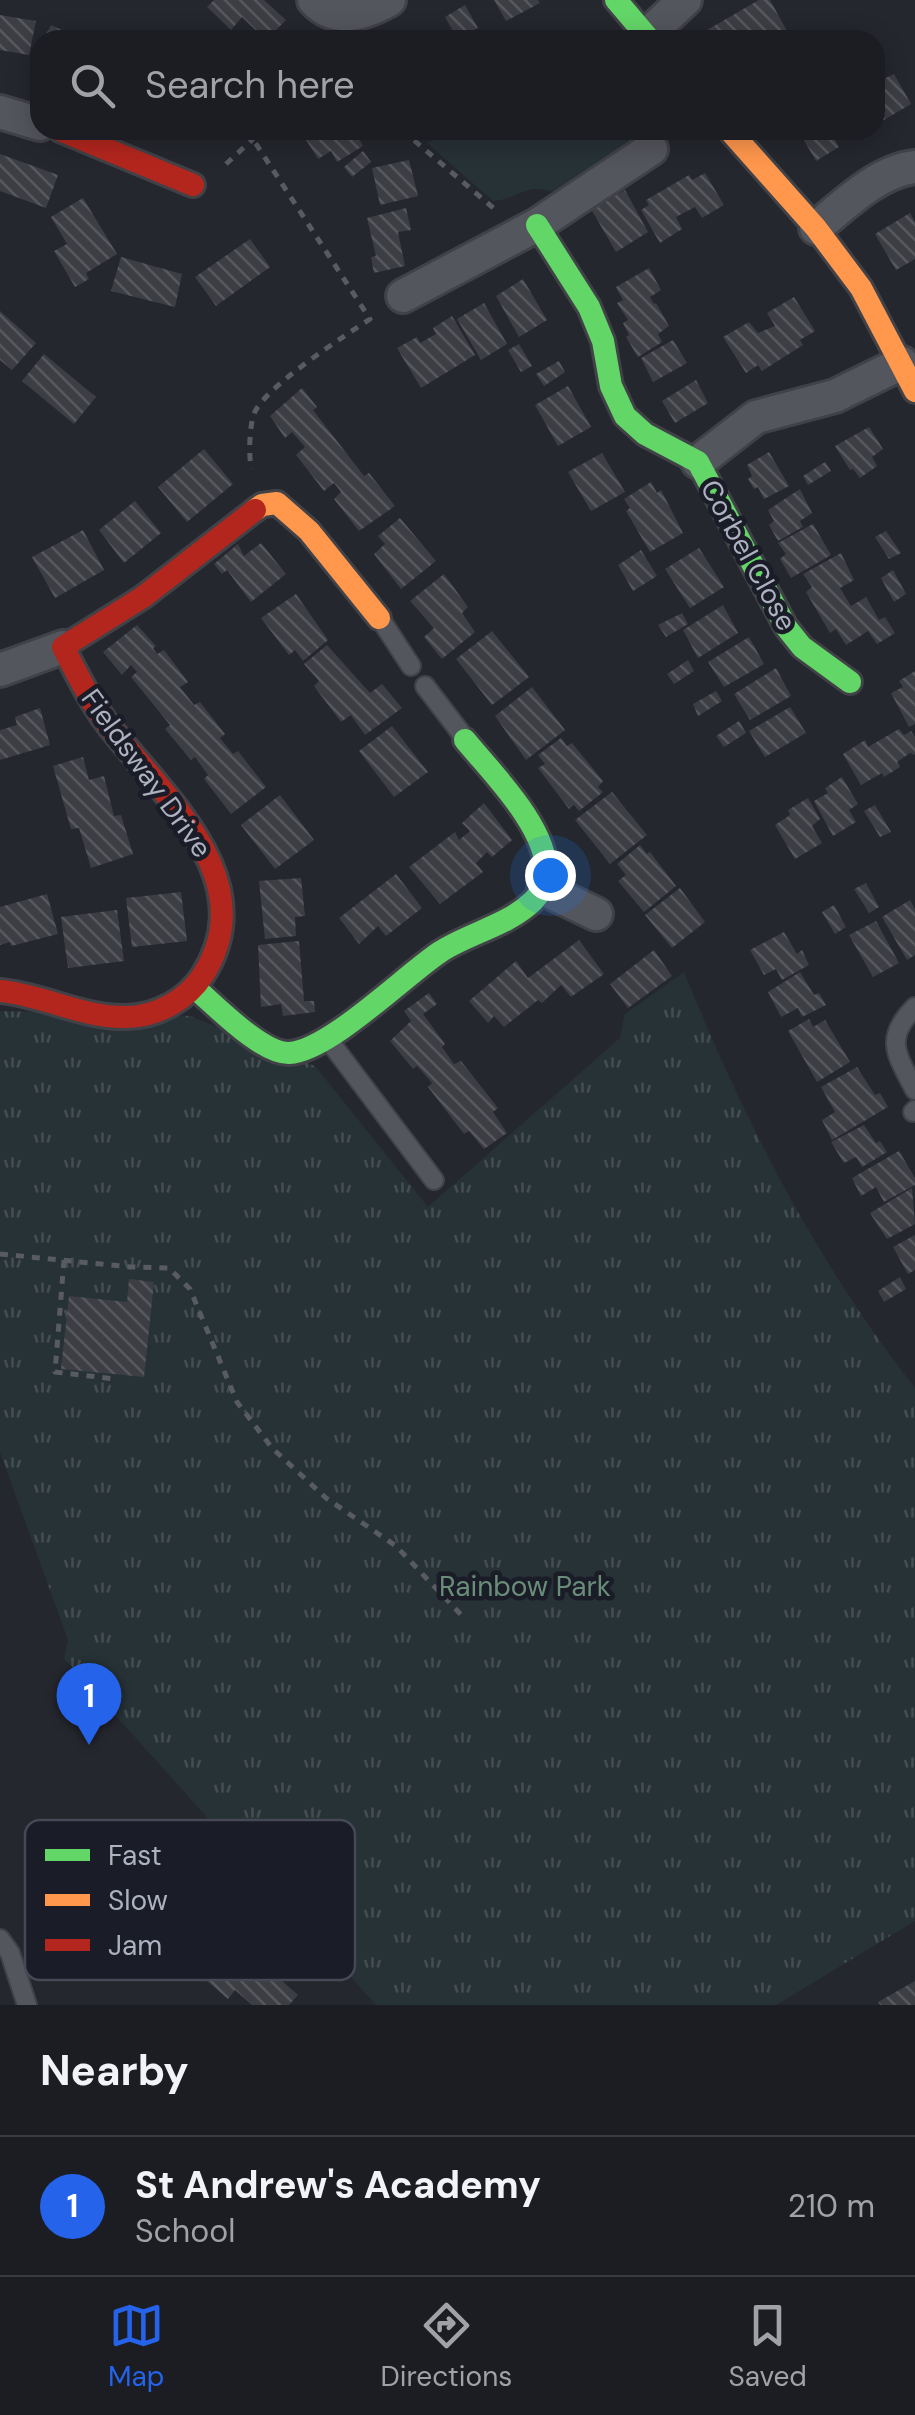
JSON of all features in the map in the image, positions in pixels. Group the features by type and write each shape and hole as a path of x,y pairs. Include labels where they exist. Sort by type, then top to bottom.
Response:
{"street":[{"path":"314,0 332,14 348,14 361,13 388,0"},
{"path":"616,0 641,30"},
{"path":"656,30 685,0"},
{"path":"0,112 30,121"},
{"path":"84,140 194,185"},
{"path":"739,140 816,228 860,288 908,377"},
{"path":"403,296 530,229 651,149"},
{"path":"816,228 877,182 900,169 915,167"},
{"name":"Corbel Close","path":"530,229 589,308 603,341 611,386 624,416 645,434 698,462 786,627 802,647 850,682"},
{"name":"Corbel Close","path":"698,462 756,417 908,377"},
{"path":"0,670 63,648 143,596 262,504 278,503 309,532 379,618"},
{"name":"Fieldsway Drive","path":"63,648 97,710 195,835 212,864 221,892 219,945 196,989"},
{"path":"0,991 20,991 116,1017 164,1009 196,989 272,1050 300,1051 326,1038 442,951 529,906 544,889 546,861 541,842 466,740"},
{"path":"544,889 596,914"}],"lane":[{"path":"379,618 411,666"},
{"path":"425,686 466,740"},
{"path":"915,1007 903,1018 894,1041 915,1090"},
{"path":"326,1038 434,1180"},
{"path":"0,1939 10,1952 27,2005"}],"path":[{"path":"254,140 370,319 327,348 268,396 254,413 250,465 262,504"},
{"path":"415,140 530,229"},
{"path":"0,1254 169,1268 190,1289 237,1402 272,1448 326,1498 396,1546 466,1620"},
{"path":"64,1260 55,1372 115,1379"}],"green space":[{"path":"640,140 567,191 534,189 493,201 427,143"},
{"name":"Rainbow Park","path":"684,972 732,1082 785,1188 845,1290 915,1388 915,1921 776,2005 376,2005 354,1980 355,1820 210,1820 64,1658 68,1640 0,1452 0,1011 190,1016 315,1066 428,1207 620,1038 625,1014"}],"building":[{"path":"214,0 264,0 286,20 276,30 256,30 242,17 231,30 207,7"},
{"path":"494,0 538,0 540,3 506,21"},
{"path":"759,0 770,0 786,30 707,30"},
{"path":"465,5 478,28 452,30 445,17"},
{"path":"0,15 36,21 34,30 30,30 29,55 0,50"},
{"path":"894,74 911,104 885,119 885,78"},
{"path":"306,140 360,140 363,146 337,162 331,151 318,159"},
{"path":"804,140 835,140 839,147 816,161"},
{"path":"363,151 371,162 352,177 344,167"},
{"path":"0,154 58,175 46,208 0,191"},
{"path":"409,160 418,196 380,205 372,168"},
{"path":"705,173 724,205 702,218 695,207 676,217 682,229 660,243 641,210 649,205 646,200 689,175 692,180"},
{"path":"625,190 648,232 616,252 591,209"},
{"path":"83,198 117,254 86,273 89,279 75,287 54,251 67,244 51,217"},
{"path":"406,208 411,230 398,232 405,266 374,273 371,257 376,256 367,218"},
{"path":"910,213 915,222 915,259 896,270 875,234"},
{"path":"250,239 270,267 216,306 195,277"},
{"path":"121,257 182,274 175,307 111,291"},
{"path":"649,268 661,290 650,297 669,326 658,334 662,342 638,357 626,337 629,335 623,323 628,320 617,303 623,300 616,287"},
{"path":"523,279 547,320 519,337 496,296"},
{"path":"794,297 815,331 800,340 803,345 762,371 758,365 746,373 723,337 749,322 758,333 775,326 767,313"},
{"path":"484,303 507,344 481,360 457,319"},
{"path":"0,311 36,343 12,370 0,360"},
{"path":"452,316 475,355 421,388 397,348 417,337 420,343 436,334 433,328"},
{"path":"673,340 687,363 653,382 641,358"},
{"path":"519,344 532,366 521,372 508,350"},
{"path":"44,354 96,397 74,424 22,381"},
{"path":"559,361 565,372 544,386 536,374"},
{"path":"696,380 708,403 675,423 662,401"},
{"path":"568,386 591,427 558,446 535,405"},
{"path":"302,388 317,407 313,410 364,476 369,473 395,506 359,531 334,499 341,492 334,483 324,491 296,455 305,447 292,432 285,438 270,416"},
{"path":"869,427 883,449 872,457 877,466 860,478 835,446"},
{"path":"204,449 233,484 187,522 158,487"},
{"path":"769,452 789,486 764,499 748,479 752,476 747,465"},
{"path":"602,453 625,492 591,511 568,472"},
{"path":"825,462 831,471 808,485 803,476"},
{"path":"651,482 657,493 661,490 683,533 650,552 626,511 630,508 624,499"},
{"path":"800,489 812,513 800,521 803,527 778,541 769,525 774,521 768,510"},
{"path":"135,501 161,533 124,563 99,530"},
{"path":"400,518 436,561 401,589 374,554 385,544 378,536"},
{"path":"813,524 831,555 791,578 780,559 786,554 778,543"},
{"path":"83,530 104,570 55,598 32,557"},
{"path":"886,531 901,553 889,559 875,537"},
{"path":"261,543 286,574 251,602 227,570 222,574 214,564 238,544 244,556"},
{"path":"699,548 724,587 690,608 665,569"},
{"path":"641,550 657,576 633,591 618,565"},
{"path":"841,553 854,580 840,588 851,606 866,597 879,620 885,617 895,633 877,644 868,631 846,645 836,629 830,633 806,592 812,587 803,574"},
{"path":"893,570 906,594 894,602 881,578"},
{"path":"444,574 468,607 462,613 475,632 442,659 424,637 434,628 410,601"},
{"path":"296,594 328,640 303,661 295,650 289,655 261,618"},
{"path":"723,605 738,633 698,658 683,630"},
{"path":"682,613 688,624 666,637 658,625"},
{"path":"137,625 156,646 153,648 157,654 164,650 188,682 180,687 194,705 200,702 225,734 220,738 233,754 238,751 266,787 231,814 204,779 208,775 195,757 191,760 165,729 170,725 131,677 137,672 131,665 122,675 103,652"},
{"path":"492,631 529,677 492,705 456,659"},
{"path":"749,637 764,664 724,687 708,662"},
{"path":"327,645 370,693 382,684 402,708 365,735 351,715 341,722 314,686 319,681 304,664"},
{"path":"688,660 694,671 674,684 667,674"},
{"path":"776,668 791,696 750,720 734,694"},
{"path":"915,671 915,724 909,727 891,693 903,687 899,681"},
{"path":"532,687 565,730 526,760 495,716"},
{"path":"716,691 722,701 698,716 693,704"},
{"path":"790,707 806,733 765,757 749,731"},
{"path":"40,708 50,745 0,760 0,730 17,725 15,717"},
{"path":"739,721 746,733 724,747 716,736"},
{"path":"392,726 428,772 394,797 359,751"},
{"path":"899,729 904,735 911,731 915,737 915,755 910,753 897,762 900,767 884,777 882,773 861,785 843,754 865,740 868,747"},
{"path":"561,738 567,746 572,743 603,781 598,787 603,792 579,811 574,805 569,809 538,768 545,764 538,755"},
{"path":"83,757 89,780 104,776 114,816 121,815 133,854 91,868 79,828 71,829 53,766"},
{"path":"842,777 858,804 849,810 856,822 833,836 814,801 828,793 825,788"},
{"path":"612,792 647,835 610,864 575,820"},
{"path":"280,795 314,840 275,869 241,825"},
{"path":"808,798 820,819 812,826 822,843 795,859 775,825 790,815 788,810"},
{"path":"484,803 512,840 492,857 487,852 476,863 483,872 440,904 409,867 455,832 459,840 470,831 462,823"},
{"path":"875,805 891,832 880,837 864,811"},
{"path":"640,845 676,886 644,912 618,881 626,875 617,864"},
{"path":"396,874 422,908 386,936 378,926 359,944 339,918"},
{"path":"301,878 305,916 295,917 296,936 265,939 259,881"},
{"path":"866,883 879,907 869,913 854,889"},
{"path":"680,888 705,922 672,948 645,915"},
{"path":"181,892 187,941 132,947 126,898"},
{"path":"47,894 58,934 11,946 10,942 0,945 0,907"},
{"path":"910,900 915,909 915,955 907,960 882,917"},
{"path":"834,905 846,927 835,934 822,912"},
{"path":"117,910 124,961 68,968 61,917"},
{"path":"876,921 899,963 873,977 849,935"},
{"path":"784,932 797,954 802,950 809,965 782,980 776,969 764,975 750,950"},
{"path":"579,940 604,974 571,997 561,985 542,1003 538,1000 504,1027 494,1016 488,1023 469,1001 516,961 528,978"},
{"path":"299,941 304,1001 314,1001 315,1012 283,1016 281,1004 261,1007 258,945"},
{"path":"654,950 672,976 628,1008 610,984"},
{"path":"800,972 814,995 819,993 826,1005 802,1017 798,1008 781,1017 768,992"},
{"path":"429,993 437,1004 423,1014 454,1064 461,1061 498,1108 493,1112 507,1133 484,1149 469,1131 464,1134 428,1087 432,1083 417,1066 413,1069 390,1041 411,1021 404,1011"},
{"path":"809,1019 813,1027 825,1020 850,1062 817,1082 788,1031"},
{"path":"857,1067 888,1107 832,1140 822,1120 835,1112 821,1087"},
{"path":"864,1125 887,1152 862,1167 856,1157 844,1163 831,1142"},
{"path":"899,1151 915,1185 884,1202 876,1187 861,1196 852,1178"},
{"path":"912,1188 915,1224 887,1239 870,1213"},
{"path":"915,1235 915,1270 908,1274 893,1247"},
{"path":"900,1277 906,1289 884,1302 878,1291"},
{"path":"129,1279 154,1282 144,1377 61,1369 69,1296 127,1302"},
{"path":"206,1980 281,1980 298,1995 289,2005 252,2005 235,1990 228,1999"},
{"path":"915,1981 915,2005 878,2002"}],"traffic: fast":[{"path":"616,0 642,30"},
{"path":"537,225 589,307 603,341 611,386 625,416 645,434 698,462 786,627 802,647 850,682"},
{"path":"196,989 266,1046 289,1053 305,1049 345,1026 440,952 512,917 533,901 546,874 538,839 517,802 465,740"}],"traffic: slow":[{"path":"738,140 816,228 861,288 915,391"},
{"path":"255,510 277,503 309,531 379,618"}],"traffic: jam":[{"path":"84,140 193,185"},
{"path":"0,991 94,1014 137,1016 180,999 203,975 219,940 222,906 214,873 178,810 102,717 63,647 143,597 255,510"}],"place":[{"name":"St Andrew's Academy","path":"89,1745"}]}
